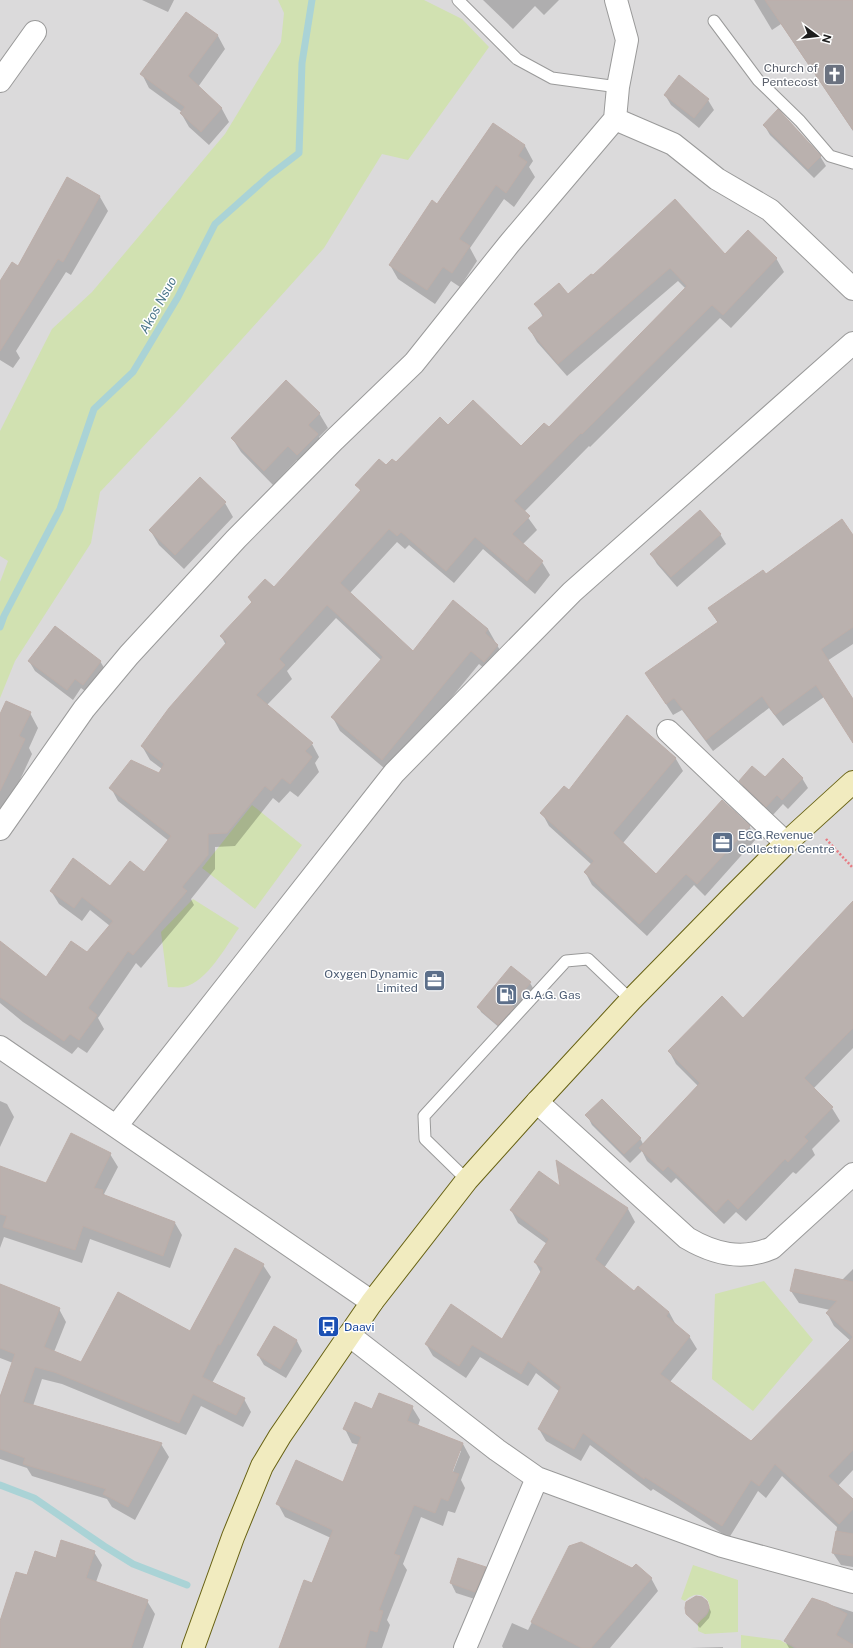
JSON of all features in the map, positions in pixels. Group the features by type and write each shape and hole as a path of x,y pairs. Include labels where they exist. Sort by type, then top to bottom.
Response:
{"street":[{"path":"0,829 84,710 129,655 236,539 334,440 414,363 509,244 615,119 618,87 627,40 616,0"},
{"path":"0,81 35,32"},
{"path":"615,119 673,144 717,179 770,210 853,290"},
{"path":"117,1125 394,773 572,592 853,343"},
{"path":"668,731 786,843"},
{"path":"193,1648 233,1537 262,1466 280,1436 372,1302 467,1180 631,1000 786,843 811,822 853,782"},
{"path":"0,1047 117,1125 372,1302"},
{"path":"537,1102 687,1238 703,1248 722,1254 758,1254 772,1248 853,1174"},
{"path":"349,1335 497,1450 537,1478 722,1546 853,1582"},
{"path":"465,1648 537,1478"}],"lane":[{"path":"458,0 517,59 522,62 552,78 618,87"},
{"path":"714,21 758,80 800,122 830,156 853,163"},
{"path":"467,1180 425,1139 424,1116 429,1110 566,961 588,959 631,1000"}],"path":[{"path":"811,822 853,868"}],"shaded area":[{"path":"0,0 853,0 853,1648 0,1648"}],"green space":[{"path":"278,0 424,0 462,19 489,47 408,160 382,154 324,248 179,409 100,492 91,543 15,661 0,698 0,582 8,561 0,556 0,431 52,329 92,292 225,134 281,42 284,13"},
{"path":"252,805 302,845 255,909 202,868"},
{"path":"193,899 239,928 208,971 200,978 192,984 184,987 168,987 161,932"},
{"path":"764,1281 813,1340 753,1411 712,1379 715,1294"},
{"path":"693,1565 738,1580 738,1632 705,1634 698,1631 698,1621 705,1617 709,1611 708,1600 698,1595 692,1596 685,1601 681,1599"},
{"path":"741,1635 780,1640 794,1648 741,1648"}],"building":[{"name":"Church of Pentecost","path":"765,0 853,0 853,130"},
{"path":"186,12 218,35 188,76 222,108 201,132 180,113 185,107 140,74"},
{"path":"679,75 709,99 694,118 664,95"},
{"path":"778,109 821,156 808,169 763,125"},
{"path":"493,123 525,145 518,156 527,162 506,193 496,185 459,239 470,246 452,273 443,267 427,290 389,265 432,200 437,204"},
{"path":"67,177 100,196 63,262 58,259 0,351 0,281 12,262 18,266"},
{"path":"675,199 725,254 748,230 777,258 723,315 712,305 514,501 530,516 512,534 543,561 527,581 475,537 446,571 401,532 397,536 389,529 340,583 413,651 453,600 488,629 485,633 498,645 484,662 471,651 382,760 331,717 383,657 327,605 279,659 285,665 256,695 313,743 305,751 312,757 290,784 282,778 271,791 265,786 227,833 208,834 208,855 182,887 187,891 133,955 128,951 88,1008 97,1015 79,1040 70,1034 64,1041 0,997 0,941 46,977 71,941 87,952 113,921 82,897 74,908 50,891 73,858 110,886 130,861 144,872 171,836 109,788 131,760 159,773 164,764 141,746 169,708 227,642 220,636 252,602 248,597 265,579 274,587 361,490 355,485 379,459 386,465 392,459 396,462 440,417 448,425 473,400 521,446 544,423 549,427 687,286 670,268 558,364 528,328 544,315 534,304 559,283 568,294 591,274 593,275"},
{"path":"286,380 320,413 308,425 318,434 297,455 288,446 264,471 231,438"},
{"path":"200,477 226,502 175,555 149,530"},
{"path":"700,510 721,534 671,577 650,554"},
{"path":"842,519 853,535 853,627 821,649 853,699 853,743 816,685 775,715 762,696 706,740 674,698 666,704 645,673 718,622 708,608 763,570 766,574"},
{"path":"55,626 101,661 83,685 75,679 67,690 28,661"},
{"path":"6,701 31,712 19,736 25,739 0,791 0,714"},
{"path":"627,715 676,758 613,833 656,874 722,800 750,826 697,884 686,874 639,924 584,872 594,861 540,813 564,786 569,790"},
{"path":"783,758 803,778 782,800 777,795 766,807 739,781 752,766 765,777"},
{"path":"853,901 853,1028 804,1078 833,1107 804,1137 808,1141 788,1162 785,1159 738,1209 728,1199 716,1212 668,1166 663,1171 639,1148 700,1083 668,1051 722,996 743,1018"},
{"path":"511,966 531,982 511,1006 514,1008 498,1025 477,1007"},
{"path":"602,1099 641,1138 624,1154 585,1115"},
{"path":"71,1133 111,1153 94,1188 103,1190 102,1194 175,1222 163,1256 83,1226 75,1250 3,1227 7,1216 0,1214 0,1166 46,1183"},
{"path":"556,1160 628,1208 595,1259 634,1291 638,1286 669,1312 666,1316 690,1336 660,1374 751,1441 853,1337 853,1450 828,1476 853,1499 853,1509 839,1524 775,1464 759,1486 751,1480 722,1526 645,1477 644,1479 583,1433 574,1449 538,1429 561,1387 528,1361 521,1374 472,1345 459,1366 425,1344 451,1304 502,1339 543,1268 534,1262 549,1239 510,1210 539,1171 560,1186"},
{"path":"235,1248 264,1264 220,1345 218,1344 202,1377 245,1398 236,1415 193,1394 179,1423 54,1372 35,1367 23,1402 162,1443 128,1507 103,1494 106,1489 23,1464 25,1458 0,1449 0,1397 15,1354 0,1348 0,1284 60,1308 44,1347 81,1362 118,1292 190,1331"},
{"path":"795,1269 853,1282 853,1337 826,1313 837,1301 790,1291"},
{"path":"274,1326 297,1340 280,1369 257,1355"},
{"path":"379,1393 413,1406 407,1421 463,1443 452,1472 459,1474 448,1501 441,1498 435,1513 414,1505 394,1554 400,1556 379,1610 383,1611 377,1632 370,1630 365,1648 279,1648 304,1580 312,1583 333,1530 276,1504 296,1460 343,1482 361,1437 343,1429 355,1402 372,1409"},
{"path":"836,1531 853,1534 853,1556 832,1553"},
{"path":"61,1540 95,1551 86,1578 148,1600 131,1648 0,1648 0,1621 16,1572 27,1575 35,1551 56,1558"},
{"path":"581,1542 632,1568 636,1564 652,1578 591,1648 582,1648 531,1622 569,1546"},
{"path":"458,1558 486,1567 475,1592 450,1583"},
{"path":"696,1596 702,1597 707,1601 709,1607 707,1613 697,1624 686,1614 685,1608 686,1602"},
{"path":"812,1598 827,1603 847,1614 836,1635 853,1645 853,1648 797,1648 784,1641"}],"waterway":[{"name":"Akos Nsuo","path":"0,627 4,616 60,509 94,409 133,372 178,297 215,224 269,176 299,153 302,63 312,0"},
{"path":"0,1485 34,1498 133,1564 187,1585"}],"place":[{"name":"Church of Pentecost","path":"834,75"},
{"name":"ECG Revenue Collection Centre","path":"723,842"},
{"name":"Oxygen Dynamic Limited","path":"434,981"},
{"name":"G.A.G. Gas","path":"507,995"},
{"name":"Daavi","path":"328,1327"}]}
